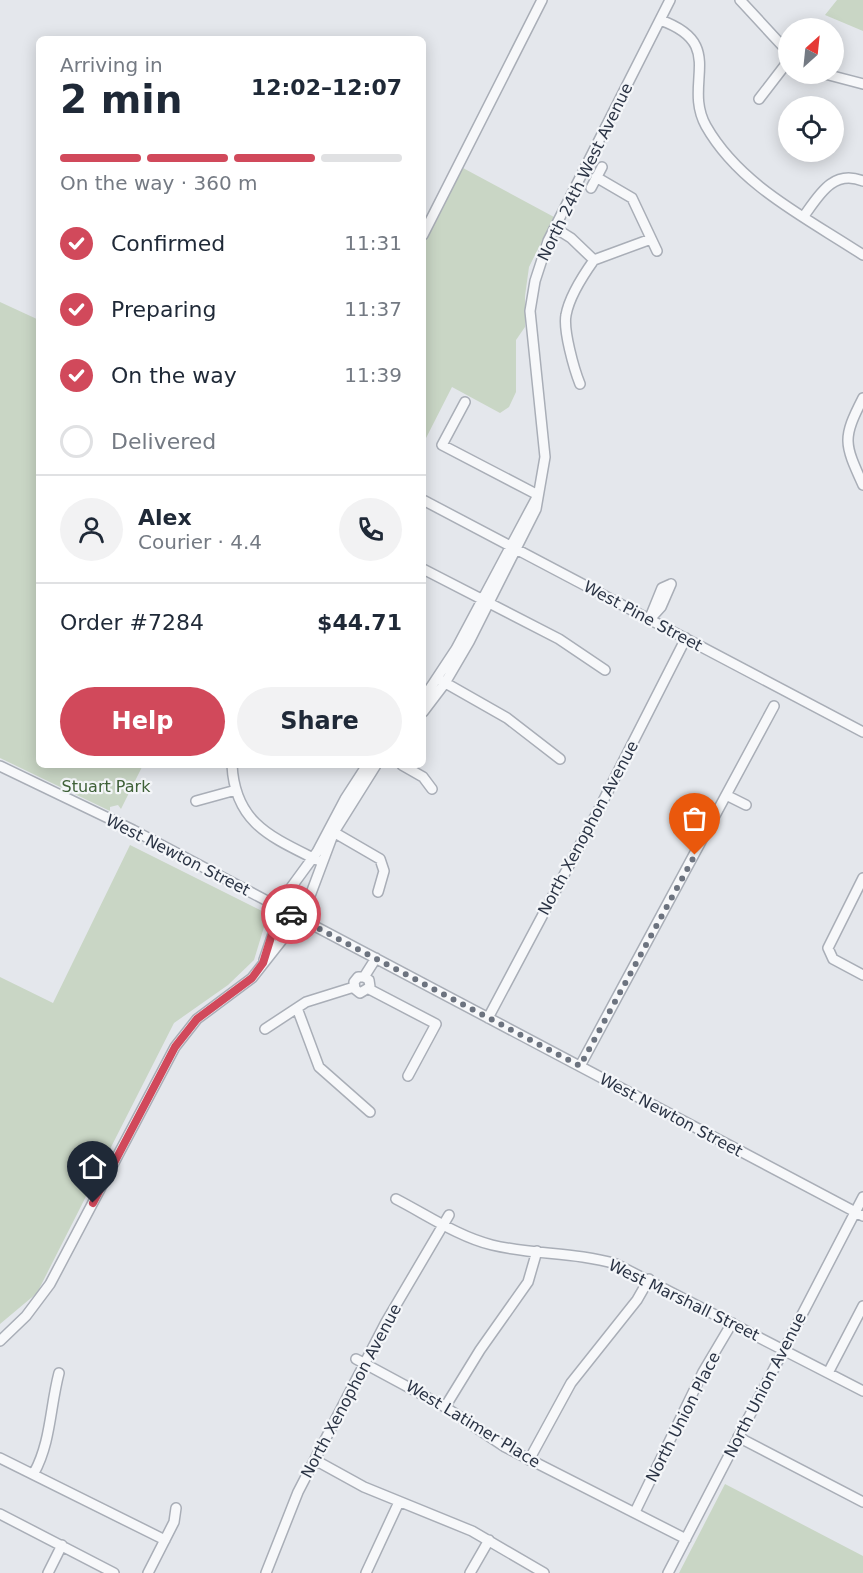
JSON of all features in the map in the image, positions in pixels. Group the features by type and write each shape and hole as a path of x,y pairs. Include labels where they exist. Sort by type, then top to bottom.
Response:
{"street":[{"path":"426,230 542,0"},
{"name":"North 24th West Avenue","path":"426,707 485,601 538,495 544,457 530,311 538,269 554,231 670,0"},
{"path":"740,0 778,41"},
{"path":"660,20 682,30 697,46 701,59 700,111 705,124 724,154 749,179 863,255"},
{"path":"759,99 778,74"},
{"path":"844,79 863,84"},
{"path":"591,188 602,167"},
{"path":"596,177 630,195 657,251"},
{"path":"804,216 830,183 848,177 863,181"},
{"path":"554,231 571,238 594,260"},
{"path":"580,384 575,373 566,317 594,260 651,239"},
{"path":"863,398 851,422 847,440 849,454 863,485"},
{"path":"465,402 442,446 538,495"},
{"name":"West Pine Street","path":"426,502 863,732"},
{"path":"426,571 567,644 605,670"},
{"name":"North Xenophon Avenue","path":"488,1018 686,638"},
{"path":"442,681 507,718 560,759"},
{"name":"North 24th West Avenue","path":"426,696 442,681"},
{"path":"580,1066 774,706"},
{"name":"West Newton Street","path":"0,766 121,825 859,1214"},
{"path":"232,768 236,790 244,811 258,828 276,840 317,860"},
{"path":"0,1341 26,1316 50,1284 175,1047 197,1019 252,978 308,905 317,860 365,768"},
{"path":"331,831 374,768"},
{"path":"407,768 423,777 432,789"},
{"path":"196,801 236,790"},
{"path":"726,795 746,805"},
{"path":"331,831 380,859 384,871 378,892"},
{"path":"263,963 280,908 296,878 317,860"},
{"path":"863,878 829,943 828,952 833,958 863,975"},
{"path":"354,987 356,979 364,976 376,958"},
{"path":"364,976 369,980 369,989"},
{"path":"354,987 360,993 369,989"},
{"path":"265,1029 312,999 354,987"},
{"path":"369,989 436,1024 408,1076"},
{"path":"297,1008 319,1067 370,1112"},
{"name":"North Union Avenue","path":"668,1573 784,1350 859,1214 863,1197"},
{"name":"West Marshall Street","path":"396,1199 489,1245 590,1256 616,1264 863,1391"},
{"name":"North Xenophon Avenue","path":"266,1573 288,1512 386,1322 450,1215"},
{"path":"446,1407 480,1350 528,1282 537,1251"},
{"path":"529,1460 571,1383 626,1315 649,1279"},
{"path":"828,1373 863,1306"},
{"name":"North Union Place","path":"635,1512 703,1372 732,1323"},
{"name":"West Latimer Place","path":"356,1359 446,1407 529,1460 686,1539"},
{"path":"34,1473 46,1446 59,1373"},
{"path":"738,1437 863,1502"},
{"path":"0,1458 165,1540"},
{"path":"315,1460 399,1502 489,1540 544,1573"},
{"path":"366,1573 399,1502"},
{"path":"148,1573 174,1522 176,1508"},
{"path":"0,1514 114,1573"},
{"path":"470,1573 489,1540"},
{"path":"48,1573 62,1545"}],"green space":[{"path":"837,0 863,0 863,31 844,23 844,18 832,18 825,15"},
{"path":"463,168 554,217 529,267 525,296 525,327 516,340 516,392 509,407 500,413 452,387 426,438 426,239"},
{"name":"Stuart Park","path":"0,302 36,319 36,768 142,768 121,809 118,805 110,807 110,811 0,758"},
{"path":"130,845 268,914 254,960 228,985 174,1023 37,1293 0,1324 0,977 53,1003"},
{"path":"725,1484 863,1556 863,1573 679,1573"}],"way so far":[{"path":"291,914 580,1066 695,855"}],"route":[{"path":"93,1203 175,1047 197,1019 215,1008 252,978 263,963 280,908 291,914"}]}
